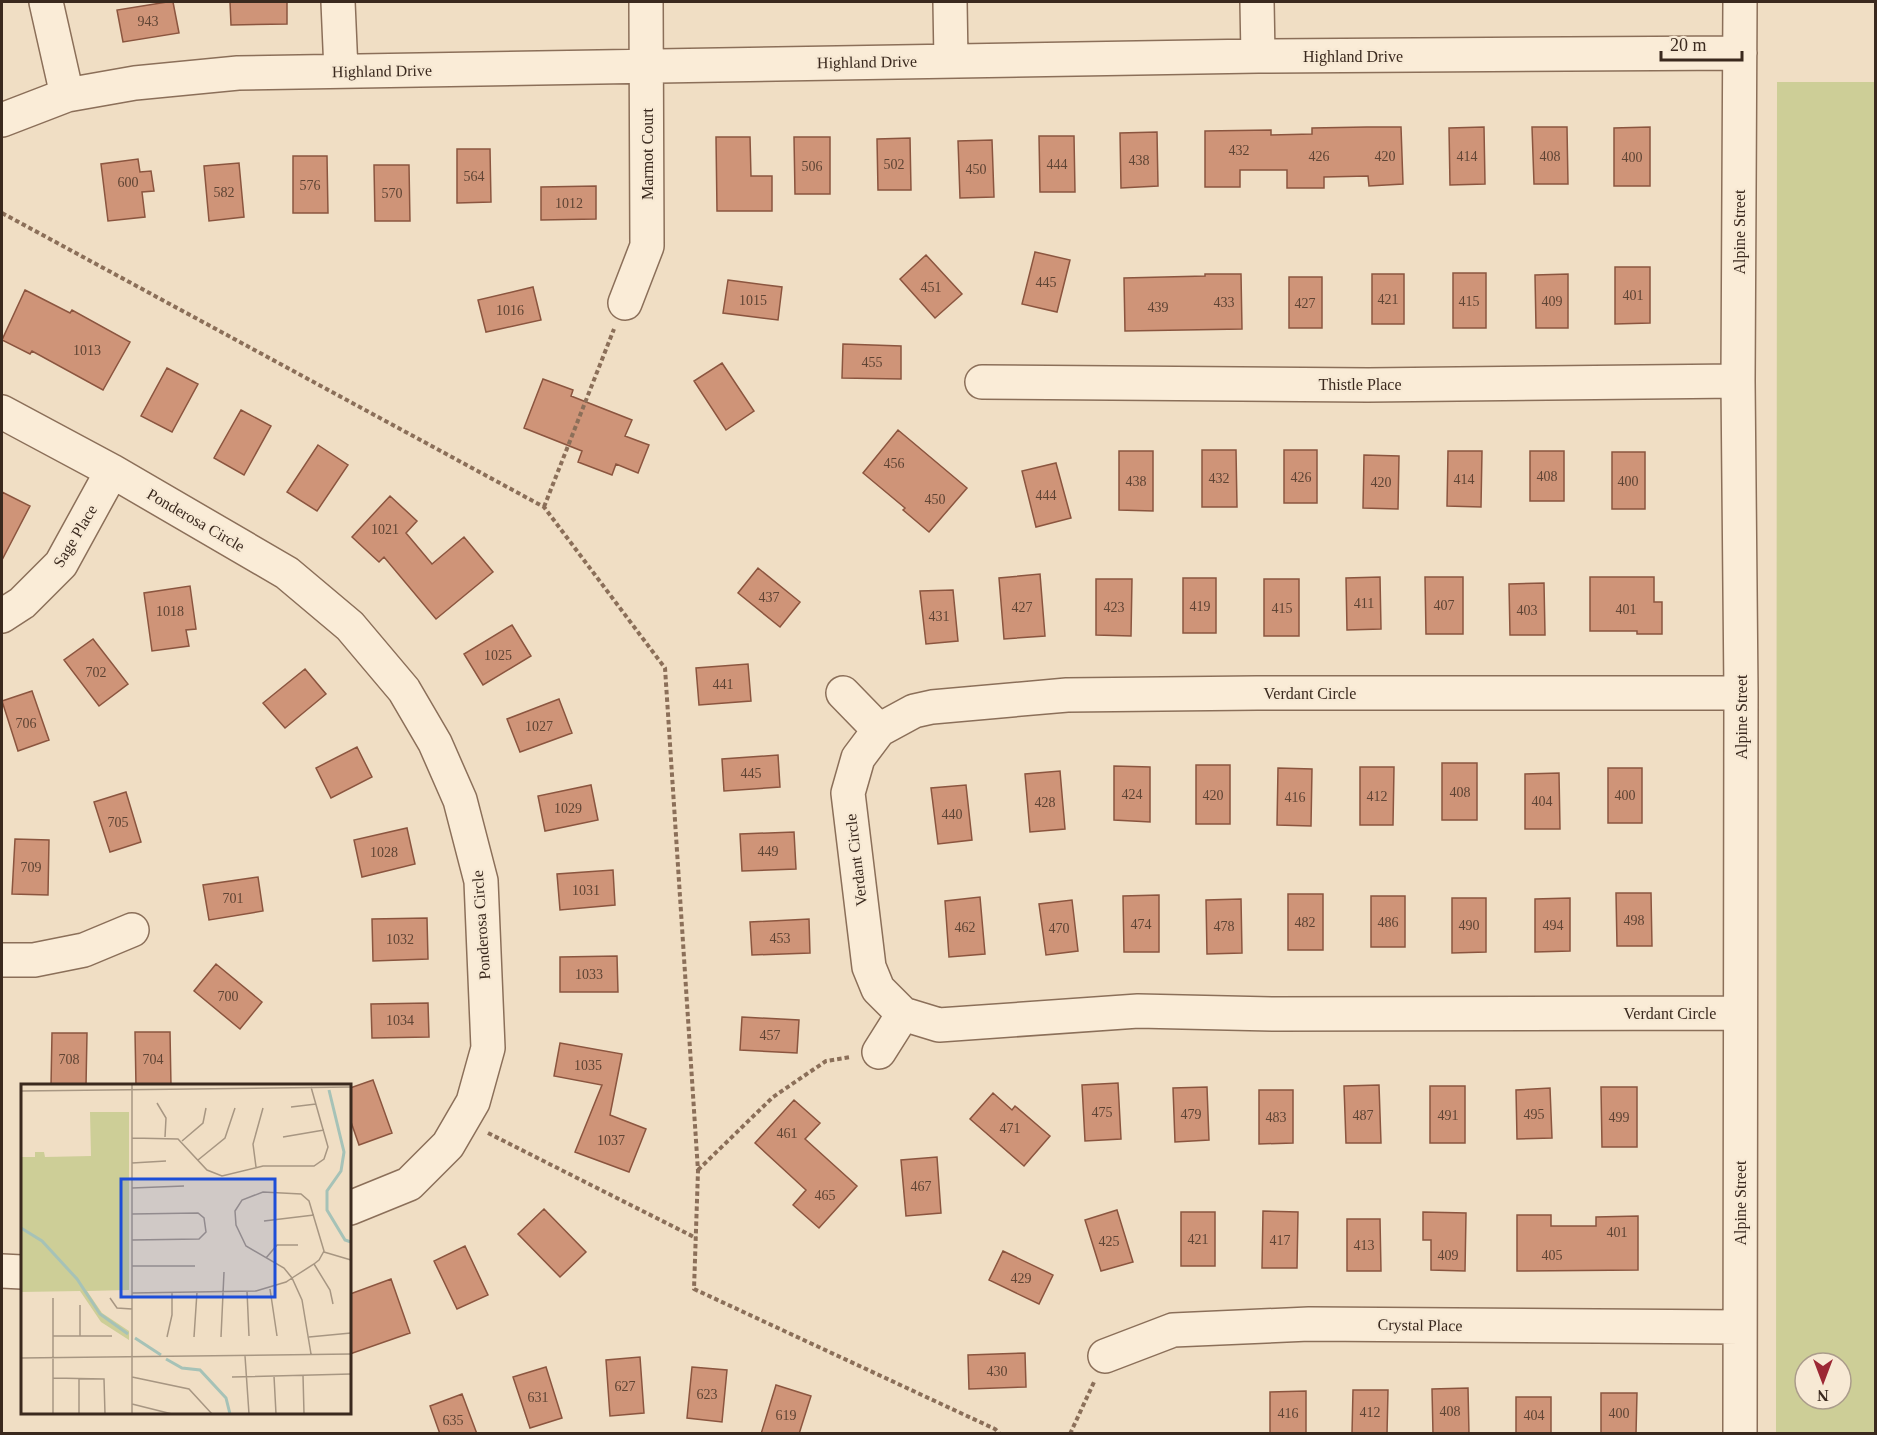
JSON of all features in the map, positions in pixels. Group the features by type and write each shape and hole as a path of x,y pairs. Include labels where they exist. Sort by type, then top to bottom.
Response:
{"street":[{"path":"46,2 67,95"},
{"path":"338,2 341,71"},
{"name":"Marmot Court","path":"625,303 647,246 646,2"},
{"path":"950,2 951,61"},
{"path":"1257,2 1258,56"},
{"name":"Alpine Street","path":"1740,2 1738,381 1741,693 1740,1434"},
{"name":"Highland Drive","path":"2,120 67,95 135,83 238,73 1258,56 1740,52"},
{"name":"Thistle Place","path":"982,382 1368,385 1738,381"},
{"name":"Ponderosa Circle","path":"2,412 112,471 287,573 350,626 404,690 435,743 460,800 481,880 488,1048 473,1102 448,1145 409,1184 351,1208"},
{"name":"Sage Place","path":"2,616 22,603 61,564 112,471"},
{"path":"843,693 879,730"},
{"name":"Verdant Circle","path":"1740,1013 1275,1014 1138,1011 939,1025 903,1014 878,989 869,967 848,793 858,758 879,730 914,711 932,707 1067,695 1741,693"},
{"path":"2,960 34,960 84,950 132,930"},
{"path":"879,1052 903,1014"},
{"path":"2,1271 21,1272"},
{"name":"Crystal Place","path":"1105,1356 1173,1330 1309,1323 1740,1327"}],"path":[{"path":"2,213 544,507 665,668 698,1171 694,1289 995,1429 1000,1434"},
{"path":"544,507 625,303"},
{"path":"698,1171 773,1097 826,1061 879,1052"},
{"path":"462,1120 696,1238"},
{"path":"1070,1434 1105,1356"}],"green space":[{"path":"1777,82 1875,82 1875,1433 1776,1433"}],"building":[{"path":"173,2 179,33 123,42 117,10"},
{"path":"230,2 287,2 287,24 231,25"},
{"path":"1401,127 1403,184 1369,186 1368,176 1324,177 1324,188 1287,188 1287,170 1240,170 1240,187 1205,187 1205,131 1271,130 1271,135 1312,134 1312,128"},
{"path":"1484,127 1485,184 1450,185 1449,128"},
{"path":"1532,127 1567,127 1568,184 1534,184"},
{"path":"1650,127 1650,186 1614,186 1614,128"},
{"path":"1157,132 1158,186 1121,188 1120,133"},
{"path":"1039,136 1074,136 1075,192 1040,192"},
{"path":"716,137 750,137 751,176 772,176 772,211 717,211"},
{"path":"794,137 830,137 830,194 795,194"},
{"path":"910,138 911,190 878,190 877,139"},
{"path":"992,140 994,197 960,198 958,141"},
{"path":"457,149 490,149 491,202 457,203"},
{"path":"293,156 327,156 328,213 293,213"},
{"path":"138,159 140,172 151,171 154,191 142,192 145,217 108,221 101,164"},
{"path":"239,163 244,217 209,221 204,166"},
{"path":"374,165 409,165 410,221 375,221"},
{"path":"596,186 596,219 541,220 541,187"},
{"path":"1035,252 1070,260 1057,312 1022,304"},
{"path":"926,255 962,294 935,318 900,279"},
{"path":"1615,267 1650,267 1650,323 1615,324"},
{"path":"1453,273 1486,273 1486,328 1453,328"},
{"path":"1205,274 1241,274 1242,329 1125,331 1124,278 1205,276"},
{"path":"1372,274 1404,274 1404,324 1372,324"},
{"path":"1568,274 1568,328 1536,328 1535,275"},
{"path":"1289,277 1322,277 1322,328 1289,328"},
{"path":"728,280 782,287 778,320 723,313"},
{"path":"533,287 541,320 486,332 478,300"},
{"path":"25,290 70,313 72,310 130,342 103,390 32,351 30,354 2,340"},
{"path":"843,344 901,346 901,379 842,378"},
{"path":"722,363 754,411 726,430 694,381"},
{"path":"167,368 198,384 172,432 141,416"},
{"path":"543,379 573,390 571,396 632,420 625,436 649,445 638,473 616,464 612,475 578,462 582,451 524,428"},
{"path":"241,410 271,426 244,475 214,458"},
{"path":"898,430 967,488 929,532 903,510 905,508 863,473"},
{"path":"318,445 348,465 317,511 287,492"},
{"path":"1202,450 1236,450 1237,507 1202,507"},
{"path":"1284,450 1317,450 1317,503 1284,503"},
{"path":"1119,451 1153,451 1153,511 1119,510"},
{"path":"1448,451 1482,451 1481,507 1447,506"},
{"path":"1530,451 1564,451 1564,501 1530,501"},
{"path":"1612,452 1645,452 1645,509 1612,509"},
{"path":"1364,455 1399,456 1398,509 1363,508"},
{"path":"1056,463 1071,518 1036,527 1022,471"},
{"path":"2,492 30,506 2,560"},
{"path":"390,496 417,521 406,533 432,564 464,537 493,572 436,619 384,557 379,562 352,537"},
{"path":"758,568 800,602 780,627 738,593"},
{"path":"1040,574 1045,636 1004,639 999,578"},
{"path":"1380,577 1381,629 1347,630 1346,578"},
{"path":"1425,577 1463,577 1463,634 1426,634"},
{"path":"1590,577 1654,577 1654,602 1662,602 1662,634 1637,634 1637,631 1590,631"},
{"path":"1183,578 1216,578 1216,633 1183,633"},
{"path":"1096,579 1132,579 1131,636 1096,635"},
{"path":"1264,579 1299,579 1299,636 1264,636"},
{"path":"1544,583 1545,635 1510,635 1509,584"},
{"path":"190,586 196,629 186,630 189,646 152,651 144,593"},
{"path":"953,590 958,641 926,644 920,591"},
{"path":"512,625 531,656 483,685 464,654"},
{"path":"93,639 128,684 99,706 64,660"},
{"path":"748,664 751,701 699,705 696,668"},
{"path":"305,669 326,694 285,728 263,703"},
{"path":"32,691 49,740 18,751 2,701"},
{"path":"559,699 572,733 520,752 507,719"},
{"path":"357,747 372,777 331,798 316,768"},
{"path":"778,755 780,787 724,791 722,759"},
{"path":"1442,763 1477,763 1477,820 1442,820"},
{"path":"1196,765 1230,765 1230,824 1196,824"},
{"path":"1114,766 1150,767 1150,822 1114,820"},
{"path":"1360,767 1394,767 1393,825 1360,825"},
{"path":"1278,768 1312,769 1311,826 1277,825"},
{"path":"1608,768 1642,768 1642,823 1608,823"},
{"path":"1060,771 1065,829 1030,832 1025,774"},
{"path":"1559,773 1560,829 1525,829 1525,774"},
{"path":"591,785 598,820 545,831 538,796"},
{"path":"966,785 972,840 938,844 931,788"},
{"path":"126,792 141,842 110,852 94,802"},
{"path":"407,828 415,864 362,877 354,840"},
{"path":"794,832 796,869 742,871 740,834"},
{"path":"15,839 49,840 48,895 12,894"},
{"path":"613,870 615,905 560,910 557,874"},
{"path":"258,877 263,911 209,920 203,885"},
{"path":"1616,893 1651,893 1652,946 1617,946"},
{"path":"1288,894 1323,894 1323,950 1288,950"},
{"path":"1159,895 1159,952 1124,952 1123,896"},
{"path":"1371,896 1405,896 1405,947 1371,947"},
{"path":"980,897 985,954 949,957 945,901"},
{"path":"1452,898 1486,898 1486,952 1452,953"},
{"path":"1570,898 1570,951 1535,952 1535,899"},
{"path":"1241,899 1242,953 1207,954 1206,900"},
{"path":"1072,900 1078,951 1046,955 1039,904"},
{"path":"427,918 428,959 373,961 372,919"},
{"path":"809,919 810,953 752,955 750,922"},
{"path":"617,956 618,992 560,992 560,957"},
{"path":"216,964 262,1002 240,1029 194,991"},
{"path":"428,1003 429,1037 372,1038 371,1004"},
{"path":"742,1017 799,1020 797,1053 740,1050"},
{"path":"135,1032 170,1032 171,1084 136,1084"},
{"path":"52,1033 87,1033 86,1084 51,1084"},
{"path":"560,1043 622,1054 610,1115 646,1129 629,1172 575,1152 602,1085 554,1076"},
{"path":"373,1080 392,1133 359,1145 351,1122 351,1088"},
{"path":"1118,1083 1121,1139 1085,1141 1082,1085"},
{"path":"1379,1085 1381,1143 1346,1143 1344,1086"},
{"path":"1430,1086 1465,1086 1465,1143 1430,1143"},
{"path":"1207,1087 1209,1140 1175,1142 1173,1088"},
{"path":"1601,1087 1637,1087 1637,1147 1602,1147"},
{"path":"1550,1088 1552,1138 1517,1139 1516,1090"},
{"path":"1259,1090 1293,1090 1293,1143 1259,1144"},
{"path":"993,1093 1012,1110 1015,1106 1050,1136 1024,1166 970,1119"},
{"path":"794,1100 820,1123 805,1139 857,1186 819,1228 793,1205 806,1190 755,1143"},
{"path":"937,1157 941,1213 906,1216 901,1160"},
{"path":"544,1209 586,1252 560,1277 518,1234"},
{"path":"1117,1210 1133,1262 1101,1271 1085,1220"},
{"path":"1263,1211 1298,1212 1297,1268 1262,1268"},
{"path":"1181,1212 1215,1212 1215,1266 1181,1266"},
{"path":"1423,1212 1466,1213 1465,1271 1431,1270 1431,1240 1423,1240"},
{"path":"1517,1215 1551,1215 1551,1226 1596,1226 1596,1217 1638,1216 1638,1270 1517,1271"},
{"path":"1347,1219 1380,1219 1381,1271 1347,1271"},
{"path":"465,1246 488,1295 457,1309 434,1261"},
{"path":"1003,1251 1053,1275 1039,1304 989,1280"},
{"path":"391,1279 410,1333 351,1354 351,1294"},
{"path":"1025,1353 1026,1387 969,1389 968,1355"},
{"path":"640,1357 644,1413 610,1416 606,1360"},
{"path":"546,1367 562,1418 530,1428 513,1377"},
{"path":"692,1367 727,1370 722,1422 687,1418"},
{"path":"776,1385 811,1396 799,1434 761,1434"},
{"path":"1468,1388 1469,1434 1433,1434 1432,1389"},
{"path":"1353,1390 1388,1390 1387,1434 1352,1434"},
{"path":"1306,1391 1306,1434 1270,1434 1270,1392"},
{"path":"1601,1393 1637,1393 1636,1434 1601,1434"},
{"path":"462,1394 477,1434 440,1434 430,1406"},
{"path":"1516,1397 1551,1397 1551,1434 1516,1434"}]}
